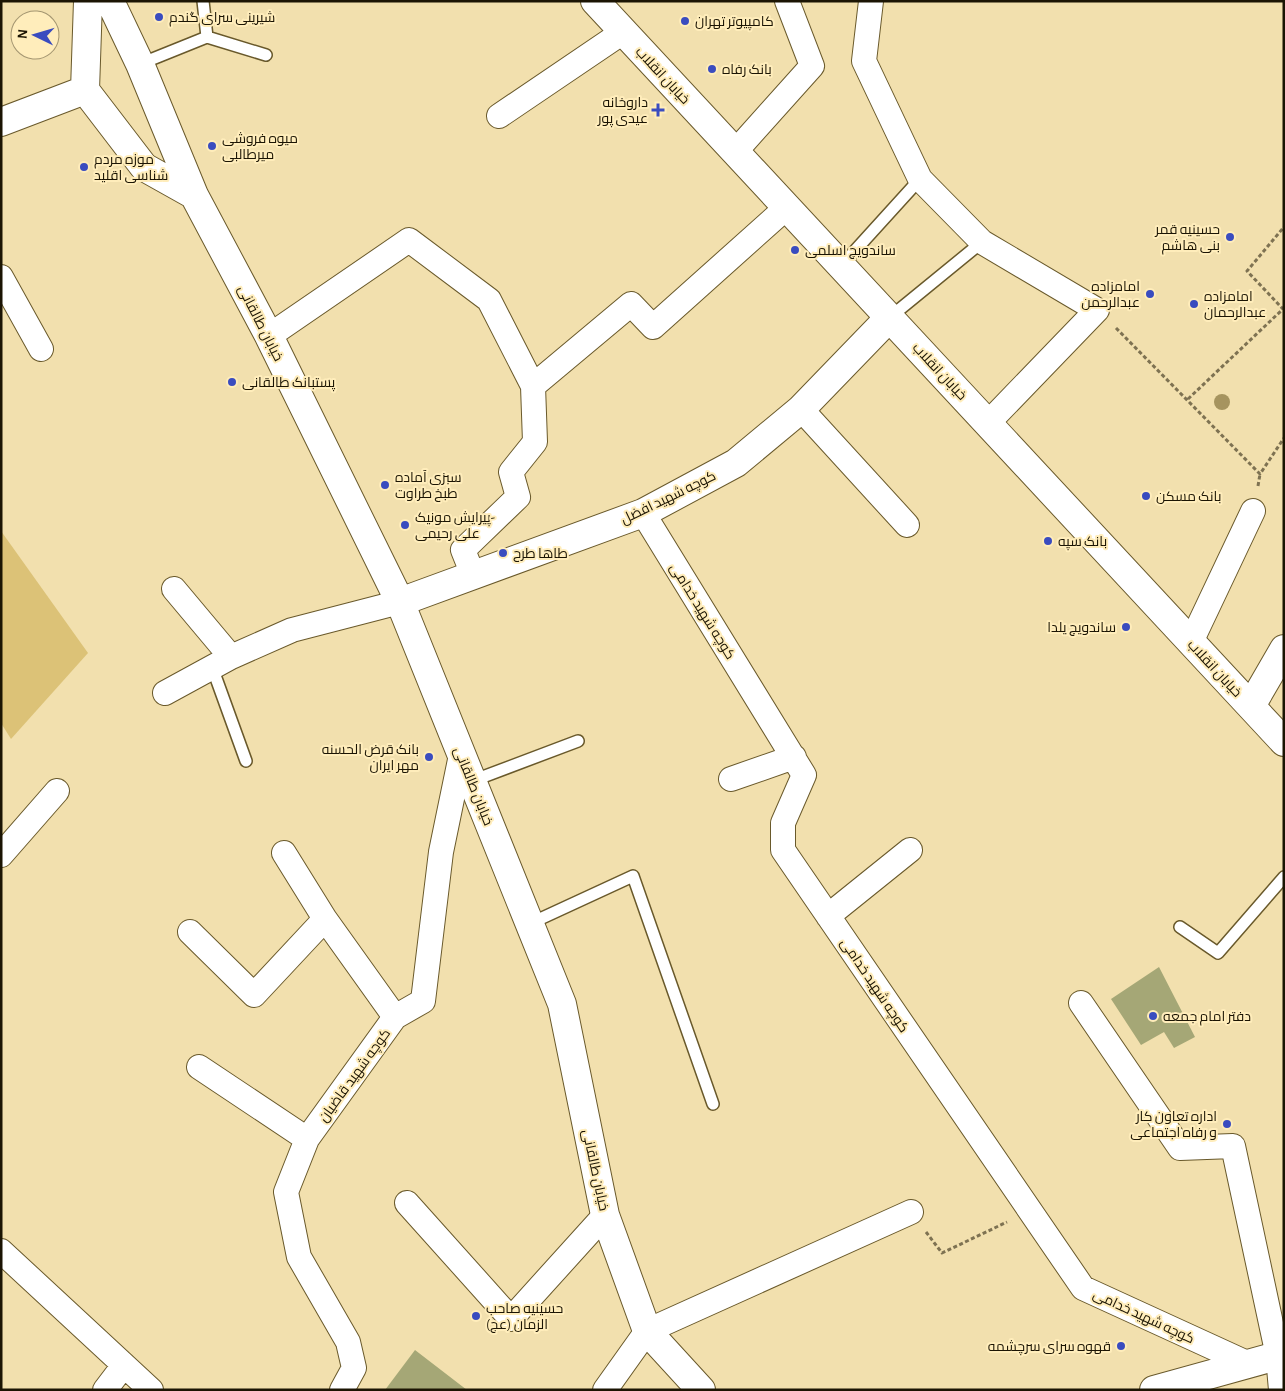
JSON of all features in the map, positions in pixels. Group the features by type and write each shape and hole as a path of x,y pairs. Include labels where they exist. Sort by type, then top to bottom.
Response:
{"main road":[{"path":"88,1 85,90 144,167 194,195"},
{"name":"خیابان طالقانی","path":"110,1 140,64 194,195 269,336 400,602 562,1004 605,1214 647,1331 701,1390"},
{"name":"خیابان انقلاب","path":"595,1 1284,742"},
{"path":"1,122 85,90"},
{"name":"کوچه شهید افضل","path":"400,602 642,513 736,463 801,409 889,318"},
{"path":"1250,706 1284,650"},
{"path":"1154,1390 1281,1355"}],"street":[{"path":"735,152 812,66 787,1"},
{"path":"871,1 864,61 920,179 982,242 1097,310 988,423"},
{"path":"499,116 623,32"},
{"path":"533,386 631,304 653,327 786,208"},
{"path":"269,336 409,240 489,300 533,386 535,442 510,472 518,497 463,550 473,575"},
{"path":"1,277 41,348"},
{"path":"801,409 907,525"},
{"path":"1191,642 1253,511"},
{"name":"کوچه شهید خدامی","path":"642,513 804,775 783,823 783,850 1083,1288 1249,1364"},
{"path":"174,589 222,662"},
{"path":"165,693 222,662 292,630 400,602"},
{"name":"کوچه شهید قاضیان","path":"342,1390 354,1368 348,1342 299,1257 286,1192 307,1139 396,1017 423,1001 441,852 461,755"},
{"path":"731,779 794,757"},
{"path":"1,856 57,791"},
{"path":"828,916 910,850"},
{"path":"284,853 326,919 396,1017"},
{"path":"190,932 254,995 326,919"},
{"path":"1081,1003 1180,1148 1233,1146 1281,1355 1281,1390"},
{"path":"199,1066 307,1139"},
{"path":"407,1203 511,1319 605,1214"},
{"path":"605,1390 647,1331 911,1212"},
{"path":"1,1251 151,1390"},
{"path":"105,1390 124,1364"}],"lane":[{"path":"203,1 207,37"},
{"path":"140,64 207,37 266,55"},
{"path":"841,266 920,179"},
{"path":"889,318 982,242"},
{"path":"222,662 246,761"},
{"path":"472,781 578,742"},
{"path":"529,924 633,876 713,1104"},
{"path":"1180,927 1218,954 1284,877"}],"path":[{"path":"1188,399 1283,309 1247,270 1284,227"},
{"path":"1097,310 1188,399 1260,474 1284,438"},
{"path":"911,1212 942,1253 1030,1211"}],"shaded area":[{"path":"1,531 88,653 11,739 1,723"}],"building":[{"name":"دفتر امام جمعه","path":"1159,967 1195,1037 1174,1048 1164,1032 1141,1045 1111,999"},
{"path":"415,1350 467,1390 385,1390"}],"place":[{"name":"شیرینی سرای گندم","path":"159,17"},
{"name":"کامپیوتر تهران","path":"685,21"},
{"name":"بانک رفاه","path":"712,69"},
{"name":"داروخانه عیدی پور","path":"658,110"},
{"name":"میوه فروشی میرطالبی","path":"212,146"},
{"name":"موزه مردم شناسی اقلید","path":"84,167"},
{"name":"حسینیه قمر بنی هاشم","path":"1230,237"},
{"name":"ساندویچ اسلمی","path":"795,250"},
{"name":"امامزاده عبدالرحمن","path":"1150,294"},
{"name":"امامزاده عبدالرحمان","path":"1194,304"},
{"name":"پستبانک طالقانی","path":"232,382"},
{"name":"سبزی آماده طبخ طراوت","path":"385,485"},
{"name":"بانک مسکن","path":"1146,496"},
{"name":"پیرایش مونیک- علی رحیمی","path":"405,525"},
{"name":"بانک سپه","path":"1048,541"},
{"name":"طاها طرح","path":"503,553"},
{"name":"ساندویچ یلدا","path":"1126,627"},
{"name":"بانک قرض الحسنه مهر ایران","path":"429,757"},
{"name":"دفتر امام جمعه","path":"1153,1016"},
{"name":"اداره تعاون کار و رفاه اجتماعی","path":"1227,1124"},
{"name":"حسینیه صاحب الزمان (عج)","path":"476,1316"},
{"name":"قهوه سرای سرچشمه","path":"1121,1346"}]}
